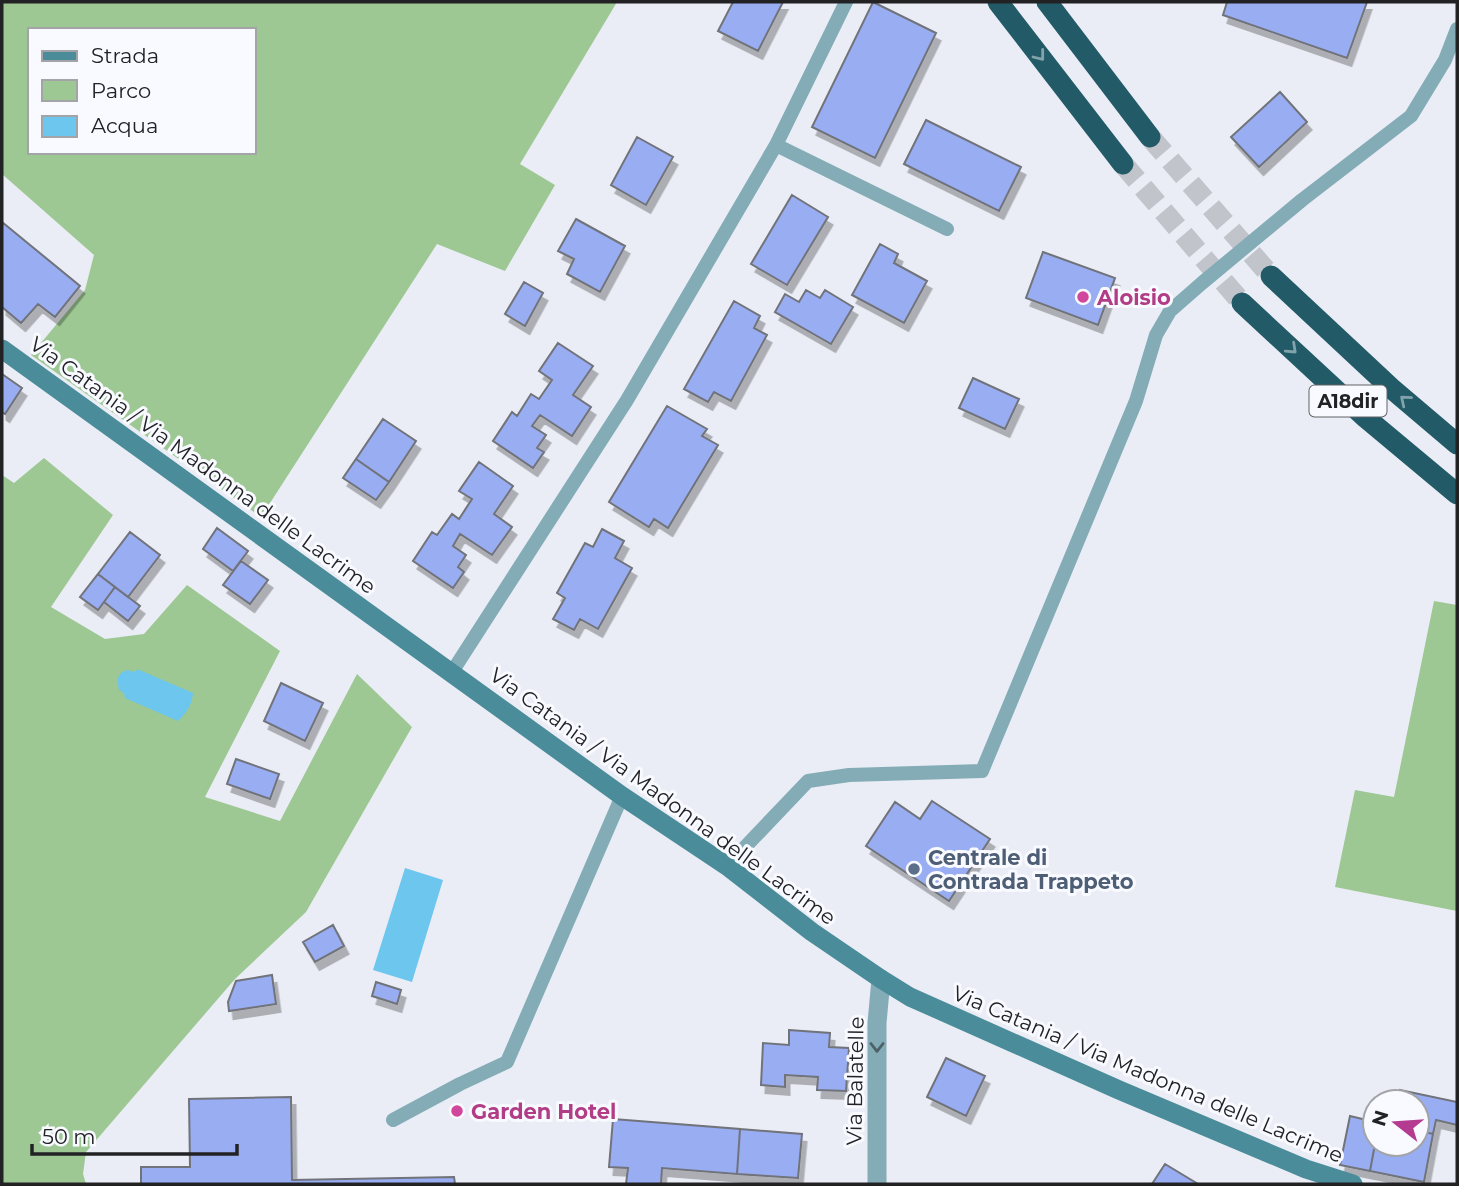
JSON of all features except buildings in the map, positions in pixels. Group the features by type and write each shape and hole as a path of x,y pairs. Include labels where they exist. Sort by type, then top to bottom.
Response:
{"highway":[{"path":"998,2 1123,164"},
{"path":"1047,2 1150,137"},
{"name":"A18dir","path":"1271,276 1391,388 1457,444"},
{"name":"A18dir","path":"1242,303 1366,418 1457,494"}],"main road":[{"name":"Via Catania / Via Madonna delle Lacrime","path":"2,349 622,796 727,866 812,932 910,997 1119,1090 1306,1169 1349,1183"}],"street":[{"name":"Via Balatelle","path":"877,1184 877,1023 881,979"}],"lane":[{"path":"452,672 627,400 776,145 846,2"},
{"path":"727,866 807,781 849,775 982,771 1136,401 1156,335 1170,311 1302,200 1412,116 1445,60 1457,29"},
{"path":"776,145 947,229"},
{"path":"393,1120 507,1062 622,796"}],"green space":[{"path":"2,2 617,2 520,164 555,185 505,271 437,244 261,517 31,355 85,290 94,255 2,174"},
{"path":"44,458 113,515 51,607 105,639 144,634 187,585 280,651 205,797 280,821 357,674 412,727 306,912 235,979 86,1152 83,1174 86,1184 2,1184 2,475 14,483"},
{"path":"1434,601 1457,605 1457,911 1335,887 1355,790 1394,797"}],"water":[{"path":"137,669 193,693 192,701 178,721 125,698 124,693 119,690 117,679 127,670 135,672"},
{"path":"405,868 443,880 412,982 373,970"}],"tunnel":[{"path":"1150,137 1271,276"},
{"path":"1123,164 1242,303"}],"place":[{"name":"Aloisio","path":"1083,297"},
{"name":"Centrale di Contrada Trappeto","path":"914,869"},
{"name":"Garden Hotel","path":"457,1111"}]}
